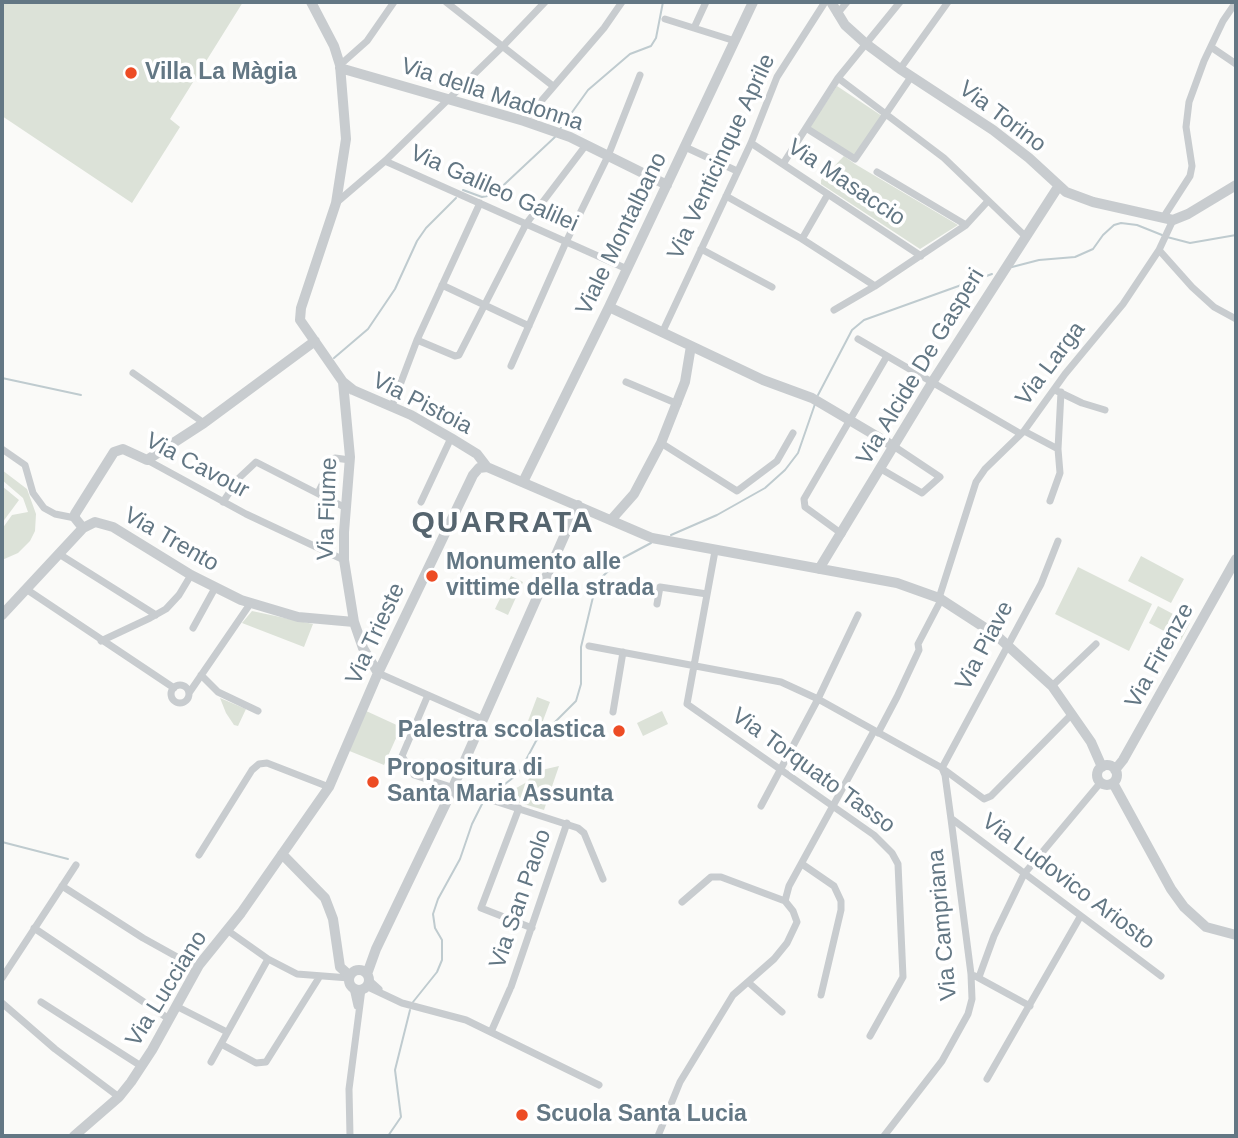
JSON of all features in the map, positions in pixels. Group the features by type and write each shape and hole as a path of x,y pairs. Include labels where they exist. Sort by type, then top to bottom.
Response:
{"street":[{"path":"340,67 367,41 394,2"},
{"path":"446,2 553,86"},
{"path":"336,203 385,161 545,2"},
{"path":"524,121 604,28 622,2"},
{"path":"694,28 706,2"},
{"name":"Viale Montalbano","path":"523,482 753,2"},
{"name":"Via Venticinque Aprile","path":"662,333 783,67 825,2"},
{"name":"Via Torino","path":"831,2 849,30 911,77 993,130 1029,158 1058,187 1093,202 1168,219"},
{"path":"837,14 847,2"},
{"path":"783,164 838,78 900,2"},
{"path":"900,69 948,2"},
{"name":"Via Larga","path":"785,901 789,886 897,698 919,650 918,644 940,599 976,482 1058,391 1123,304 1165,240 1174,201 1190,176 1192,166 1186,127 1189,102 1211,47 1236,2"},
{"name":"Via Pistoia","path":"316,3 340,67 346,139 336,203 299,314 302,325 343,382 353,390 392,406 451,438 477,454 487,467"},
{"path":"665,19 735,41"},
{"path":"1211,47 1236,64"},
{"name":"Via della Madonna","path":"340,67 570,137 667,186"},
{"path":"511,366 608,156 640,75"},
{"path":"806,128 855,159 911,77"},
{"path":"838,78 944,158 1025,236"},
{"name":"Via Masaccio","path":"751,142 921,256"},
{"path":"417,340 459,355 526,224 586,145"},
{"path":"685,146 737,171"},
{"name":"Via Galileo Galilei","path":"385,161 627,269"},
{"path":"877,172 966,225"},
{"path":"1168,219 1188,214 1236,185"},
{"name":"Via Alcide De Gasperi","path":"819,569 933,381 1058,187"},
{"path":"802,239 828,194"},
{"path":"726,196 802,239 875,286"},
{"path":"834,310 966,225 988,201"},
{"path":"1174,201 1176,210 1188,214"},
{"path":"392,406 417,340 480,203"},
{"path":"701,249 772,287"},
{"path":"1159,250 1214,307 1236,319"},
{"path":"442,285 529,326"},
{"path":"609,307 785,389 827,405 940,477 922,493 881,469"},
{"path":"858,339 1022,432 1058,449"},
{"path":"147,460 204,424 315,341"},
{"path":"611,520 634,494 661,443 685,382 691,346"},
{"path":"842,534 805,508 804,499 887,356"},
{"path":"133,373 204,424"},
{"name":"Via Fiume","path":"343,382 350,460 344,559 354,622 363,648 378,673"},
{"path":"626,382 678,404"},
{"path":"1050,500 1059,474 1058,391 1082,403 1105,410"},
{"path":"661,443 737,491 777,461 785,452 793,433"},
{"path":"421,502 451,438"},
{"path":"2,449 25,465 33,493 44,508 55,514 75,518 83,528 2,615"},
{"name":"Via Cavour","path":"75,518 114,452 123,449 223,502 344,559"},
{"path":"318,494 335,458 350,460"},
{"path":"223,502 254,462 346,508"},
{"path":"487,467 652,538 897,583 940,599 973,618 1008,644 1052,686 1091,741 1102,767"},
{"name":"Via Trieste","path":"282,854 329,787 378,673 473,475 479,468 487,467"},
{"path":"350,1136 349,1089 358,1014 359,979 376,949 451,789 578,505"},
{"name":"Via Trento","path":"83,528 95,522 113,527 191,575 250,604 298,617 354,622"},
{"name":"Via Piave","path":"942,768 1041,584 1058,541"},
{"path":"694,666 715,551"},
{"path":"59,554 156,615"},
{"name":"Via Firenze","path":"1115,770 1236,559"},
{"path":"101,640 156,615 179,594 191,575"},
{"path":"657,604 660,587 707,594"},
{"path":"194,628 215,588"},
{"path":"26,589 174,688 182,686 189,693"},
{"path":"174,688 171,696 178,703 186,701 250,604"},
{"path":"761,806 818,699 858,615"},
{"path":"1052,686 1096,645"},
{"path":"589,646 781,682 818,699 942,768 984,799 988,799 1072,714"},
{"path":"613,712 623,652"},
{"name":"Via Torquato Tasso","path":"694,666 687,705 883,842 898,864 903,977 870,1036"},
{"path":"378,673 482,719"},
{"path":"201,675 218,692 258,711"},
{"path":"428,695 402,756 414,775 451,789 568,824 584,834 603,879"},
{"path":"199,855 259,764 267,763 329,787"},
{"path":"1107,765 1115,770 1116,778 1113,783 1106,785 1101,782 1097,773 1102,767 1107,765"},
{"name":"Via Campriana","path":"884,1136 943,1061 963,1024 972,999 975,975 942,768"},
{"path":"1030,1006 975,975 1024,874 1101,782"},
{"path":"1113,783 1184,907 1206,927 1236,936"},
{"path":"519,808 481,908 531,929"},
{"name":"Via Ludovico Ariosto","path":"951,819 1161,976"},
{"name":"Via San Paolo","path":"491,1032 510,988 568,824"},
{"path":"282,854 325,898 333,919 340,956 359,979 402,1003 461,1018 598,1085"},
{"name":"Via Lucciano","path":"74,1136 119,1097 141,1066 197,968 282,854"},
{"path":"802,864 834,887 841,901 821,995"},
{"path":"2,978 76,865"},
{"path":"658,1136 689,1064 733,995 774,959 794,933 797,922 785,901 716,876 704,882 682,902"},
{"path":"62,886 143,938 197,968"},
{"path":"987,1079 1080,917"},
{"path":"34,928 169,1019"},
{"path":"227,930 268,959 297,974 359,979"},
{"path":"211,1062 268,959"},
{"path":"221,1044 256,1063 266,1062 320,976"},
{"path":"748,982 782,1012"},
{"path":"41,1002 141,1066"},
{"path":"2,1003 55,1049 119,1097"},
{"path":"176,1006 228,1032"}],"shaded area":[{"path":"2,2 243,2 170,119 180,127 132,203 2,116"},
{"path":"837,86 882,116 854,157 810,127"},
{"path":"844,156 958,225 920,249 821,184 821,180"},
{"path":"2,470 27,489 36,514 35,531 30,541 18,553 2,560 2,529 12,515 28,512 23,498 2,480"},
{"path":"2,486 19,500 2,523"},
{"path":"1141,556 1184,579 1171,603 1128,581"},
{"path":"1078,567 1152,604 1129,651 1055,614"},
{"path":"511,576 523,582 508,615 495,609"},
{"path":"1158,606 1190,623 1181,640 1149,623"},
{"path":"252,611 313,624 304,647 242,623"},
{"path":"537,697 550,702 541,726 528,721"},
{"path":"220,698 246,709 238,726 234,725 226,713"},
{"path":"364,710 401,727 384,765 347,750"},
{"path":"662,711 668,724 643,736 637,723"},
{"path":"559,766 544,810 500,797 527,782 533,772"}],"waterway":[{"path":"560,129 588,90 630,54 651,46 656,38 663,2"},
{"path":"463,190 482,197 493,195 555,137"},
{"path":"334,358 368,329 395,289 417,241 456,198"},
{"path":"1012,267 1039,260 1075,257 1093,249 1103,235 1114,225 1121,223 1137,225 1162,235"},
{"path":"1167,237 1190,243 1236,235"},
{"path":"818,395 852,330 864,320 992,274"},
{"path":"2,378 81,395"},
{"path":"671,535 717,515 765,488 785,470 798,453 815,404"},
{"path":"491,795 519,773 536,741 576,701 581,684 581,647 593,597 602,577 621,559 651,543"},
{"path":"413,1002 437,972 442,960 442,940 435,928 433,914 438,899 460,859 483,802"},
{"path":"2,842 68,859"},
{"path":"388,1136 401,1117 395,1070 410,1010"}],"place":[{"name":"Villa La Màgia","path":"131,73"},
{"name":"Monumento alle vittime della strada","path":"432,576"},
{"name":"Palestra scolastica","path":"619,731"},
{"name":"Propositura di Santa Maria Assunta","path":"373,782"},
{"name":"Scuola Santa Lucia","path":"522,1115"}],"district":[{"name":"QUARRATA","path":"503,524"}]}
